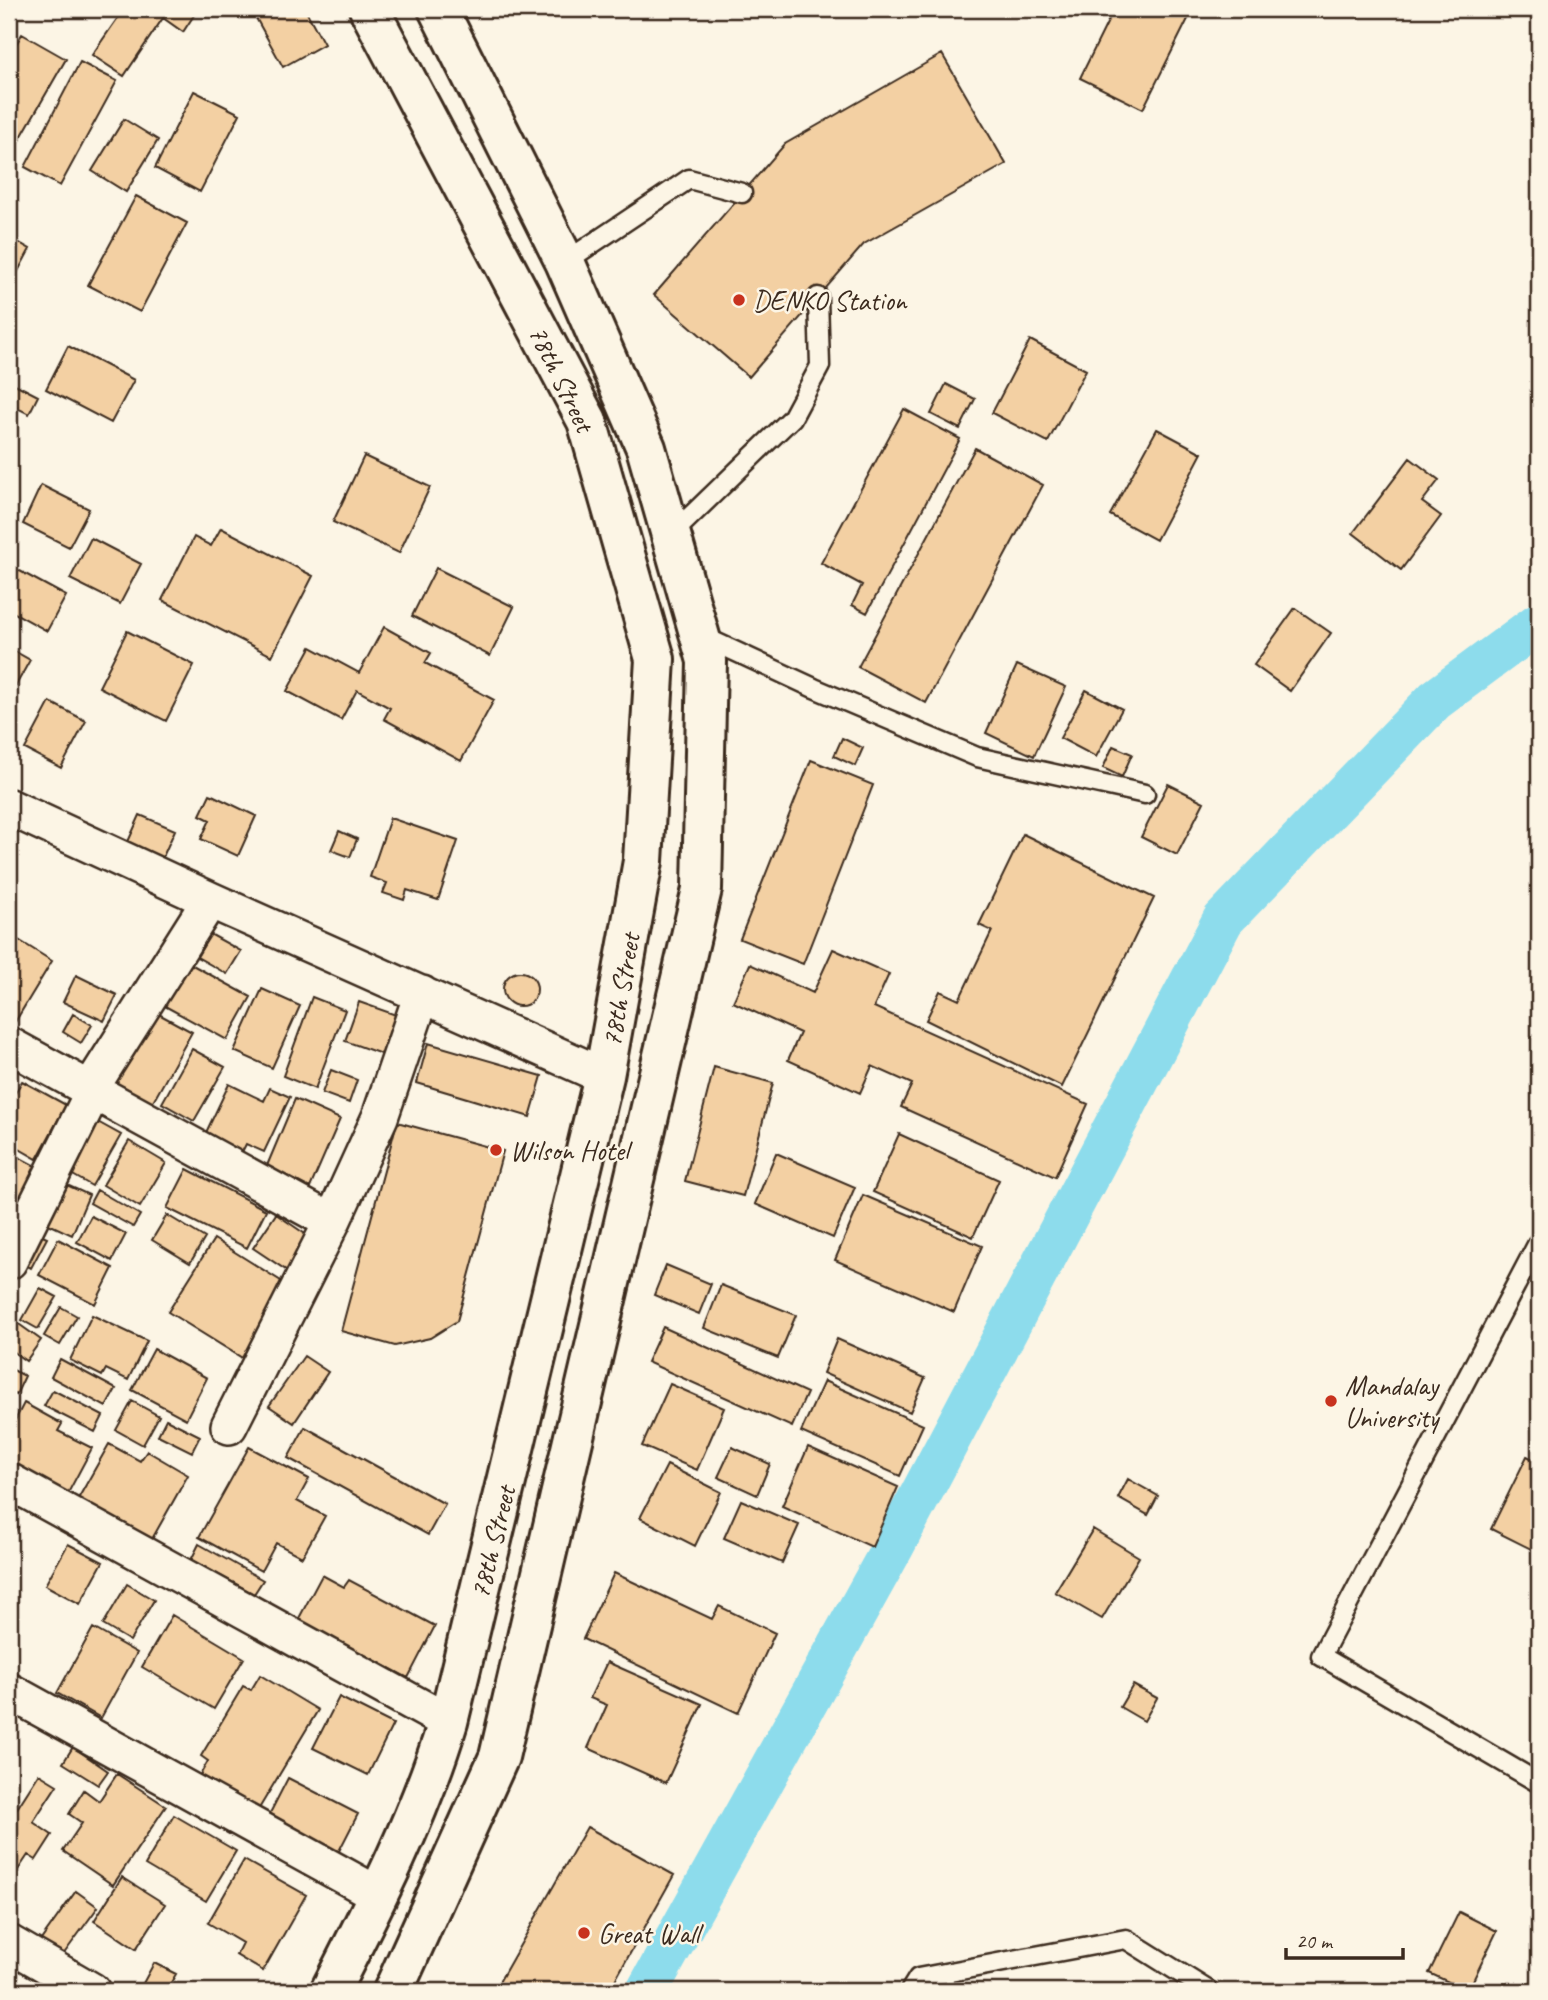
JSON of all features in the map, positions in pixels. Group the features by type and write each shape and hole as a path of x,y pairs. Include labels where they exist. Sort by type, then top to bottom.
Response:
{"main road":[{"name":"78th Street","path":"330,1991 379,1895 440,1750 448,1722 604,1076 643,861 655,659 587,421 369,9"},
{"name":"78th Street","path":"393,1991 499,1756 702,889 707,662 646,448 565,262 438,9"}],"street":[{"path":"9,807 604,1076"},
{"path":"9,1261 87,1104 89,1091 210,900"},
{"path":"229,1426 332,1222 380,1117 422,994"},
{"path":"9,1045 332,1222"},
{"path":"9,1481 448,1722"},
{"path":"9,1691 379,1895"},
{"path":"9,1943 92,1991"}],"lane":[{"path":"565,262 689,179 742,193"},
{"path":"671,535 792,418 820,366 818,297"},
{"path":"699,634 814,688 977,757 1145,793"},
{"path":"1539,1241 1321,1656 1539,1783"},
{"path":"909,1991 918,1978 1126,1939 1209,1991"}],"building":[{"path":"124,9 198,9 183,32 163,18 124,76 92,55"},
{"path":"251,9 305,9 324,44 283,67"},
{"path":"1114,9 1193,9 1143,109 1080,78"},
{"path":"22,34 66,59 9,158 9,56"},
{"path":"942,54 1006,164 864,244 749,377 654,295 785,144"},
{"path":"80,62 117,81 60,186 25,167"},
{"path":"194,91 240,114 200,192 155,168"},
{"path":"124,119 158,140 126,192 92,171"},
{"path":"136,196 187,223 140,312 88,285"},
{"path":"9,237 30,249 9,288"},
{"path":"1030,340 1086,370 1048,442 992,413"},
{"path":"68,346 134,380 111,423 46,389"},
{"path":"9,381 38,396 29,414 9,404"},
{"path":"946,384 975,399 960,429 931,414"},
{"path":"904,409 960,439 867,613 852,605 862,585 821,563"},
{"path":"1157,429 1202,453 1156,540 1110,515"},
{"path":"975,448 1043,485 926,703 858,667"},
{"path":"364,456 430,487 399,553 333,522"},
{"path":"1410,458 1439,480 1422,502 1441,516 1401,570 1353,533"},
{"path":"41,485 89,509 69,547 23,524"},
{"path":"221,528 313,576 272,656 162,600 194,537 211,546"},
{"path":"91,538 141,564 120,604 70,579"},
{"path":"436,568 514,607 490,656 412,616"},
{"path":"18,570 66,596 47,631 9,610 9,587"},
{"path":"1295,608 1331,633 1290,691 1254,665"},
{"path":"384,627 431,653 425,663 494,700 461,761 384,719 390,708 357,690 341,720 287,691 311,647 359,673"},
{"path":"127,631 194,665 166,721 99,687"},
{"path":"9,648 30,660 9,698"},
{"path":"1017,665 1066,687 1034,756 986,733"},
{"path":"1086,690 1122,709 1096,757 1060,738"},
{"path":"50,702 86,721 61,768 25,749"},
{"path":"842,738 863,748 855,766 834,756"},
{"path":"1113,746 1132,754 1122,777 1103,768"},
{"path":"811,760 873,785 803,964 740,939"},
{"path":"1168,784 1204,802 1177,855 1141,837"},
{"path":"210,794 256,816 238,856 201,839 210,820 200,815"},
{"path":"140,815 175,830 162,859 127,844"},
{"path":"390,818 458,841 438,900 407,890 404,900 383,893 387,883 370,877"},
{"path":"339,831 357,839 350,857 331,850"},
{"path":"1023,834 1154,898 1062,1087 926,1020 940,991 959,1000 992,931 979,925"},
{"path":"9,934 52,961 9,1032"},
{"path":"210,934 241,951 227,974 197,957"},
{"path":"833,949 889,974 874,1007 1088,1104 1055,1177 901,1107 912,1084 872,1066 860,1093 788,1060 800,1033 733,1002 750,964 813,993"},
{"path":"187,962 251,997 227,1040 163,1005"},
{"path":"520,972 532,977 537,989 532,1001 520,1006 508,1001 503,989 508,977"},
{"path":"76,975 117,995 104,1021 63,1002"},
{"path":"262,989 300,1006 272,1068 234,1051"},
{"path":"312,997 345,1010 315,1089 283,1076"},
{"path":"359,1002 399,1016 384,1055 345,1041"},
{"path":"155,1012 192,1032 148,1111 104,1086"},
{"path":"73,1014 92,1025 81,1043 63,1032"},
{"path":"428,1043 542,1076 530,1117 417,1083"},
{"path":"192,1049 225,1067 194,1121 162,1103"},
{"path":"714,1067 773,1083 743,1196 685,1181"},
{"path":"331,1070 357,1080 349,1103 322,1093"},
{"path":"22,1081 66,1105 37,1159 9,1143 9,1104"},
{"path":"229,1084 264,1101 270,1088 290,1097 264,1152 246,1144 238,1160 201,1143"},
{"path":"295,1099 340,1119 310,1188 266,1168"},
{"path":"94,1120 121,1135 92,1186 64,1170"},
{"name":"Wilson Hotel","path":"397,1122 503,1151 457,1321 430,1338 395,1346 341,1331"},
{"path":"899,1134 999,1180 973,1237 873,1192"},
{"path":"129,1141 166,1163 140,1207 103,1185"},
{"path":"9,1152 41,1169 15,1214 9,1211"},
{"path":"776,1153 855,1187 833,1238 755,1204"},
{"path":"187,1169 266,1210 247,1248 167,1208"},
{"path":"58,1181 89,1195 72,1235 40,1220"},
{"path":"97,1190 140,1215 133,1227 90,1203"},
{"path":"863,1195 982,1246 954,1312 835,1260"},
{"path":"276,1214 314,1240 292,1274 253,1248"},
{"path":"167,1215 205,1238 190,1263 152,1240"},
{"path":"91,1216 126,1234 112,1261 77,1242"},
{"path":"33,1232 47,1238 31,1268 18,1261"},
{"path":"58,1239 113,1268 95,1304 39,1275"},
{"path":"214,1239 289,1286 244,1359 168,1312"},
{"path":"666,1265 711,1284 699,1314 654,1295"},
{"path":"721,1285 796,1315 778,1358 704,1328"},
{"path":"40,1288 57,1297 38,1329 22,1320"},
{"path":"61,1307 77,1316 60,1345 44,1336"},
{"path":"92,1315 147,1341 128,1380 106,1369 102,1376 70,1360"},
{"path":"9,1317 41,1340 26,1361 9,1349"},
{"path":"663,1327 807,1393 792,1427 647,1362"},
{"path":"837,1339 925,1378 910,1412 823,1373"},
{"path":"154,1349 207,1378 186,1419 132,1390"},
{"path":"304,1356 328,1372 294,1423 269,1406"},
{"path":"60,1359 116,1389 106,1407 51,1377"},
{"path":"9,1368 25,1376 16,1395 9,1391"},
{"path":"824,1381 923,1425 900,1476 801,1432"},
{"path":"670,1384 724,1408 697,1470 642,1446"},
{"path":"53,1390 103,1416 95,1432 44,1406"},
{"path":"132,1401 159,1416 143,1445 116,1430"},
{"path":"24,1403 62,1424 58,1431 92,1448 67,1495 9,1465 9,1432"},
{"path":"166,1419 200,1436 192,1452 158,1435"},
{"path":"305,1427 445,1504 428,1535 288,1458"},
{"path":"109,1444 140,1461 147,1451 188,1475 147,1548 74,1506"},
{"path":"249,1447 309,1479 297,1501 325,1516 302,1557 276,1543 261,1571 199,1537"},
{"path":"732,1447 770,1464 757,1495 718,1477"},
{"path":"808,1447 898,1487 872,1547 782,1506"},
{"path":"1527,1456 1539,1462 1539,1553 1491,1529"},
{"path":"667,1465 721,1492 695,1546 640,1518"},
{"path":"1128,1479 1158,1496 1148,1515 1118,1498"},
{"path":"741,1500 799,1525 782,1563 724,1538"},
{"path":"9,1522 18,1527 9,1542"},
{"path":"1093,1529 1139,1557 1102,1619 1055,1592"},
{"path":"68,1544 103,1562 80,1604 45,1585"},
{"path":"199,1544 263,1580 254,1594 191,1560"},
{"path":"614,1573 712,1619 719,1606 775,1633 738,1713 583,1639"},
{"path":"322,1575 344,1587 349,1580 435,1626 408,1678 298,1620"},
{"path":"127,1584 154,1600 130,1641 103,1625"},
{"path":"172,1615 244,1658 214,1709 142,1667"},
{"path":"93,1628 137,1653 101,1718 57,1693"},
{"path":"607,1662 702,1704 666,1783 588,1748 607,1705 590,1698"},
{"path":"260,1675 318,1710 254,1817 196,1782 208,1761 201,1756 243,1686 251,1690"},
{"path":"1133,1685 1157,1698 1144,1721 1120,1707"},
{"path":"339,1697 393,1724 368,1775 313,1748"},
{"path":"73,1747 108,1771 98,1785 63,1763"},
{"path":"39,1774 57,1785 33,1822 52,1835 36,1860 28,1855 12,1879 9,1876 9,1805 16,1810"},
{"path":"117,1774 166,1806 113,1885 63,1851 82,1823 69,1814 84,1790 99,1801"},
{"path":"288,1778 358,1814 338,1853 268,1817"},
{"path":"174,1815 236,1851 206,1901 145,1865"},
{"name":"Great Wall","path":"587,1827 674,1875 609,1991 494,1991"},
{"path":"244,1860 306,1895 263,1971 236,1955 242,1943 208,1923"},
{"path":"122,1877 165,1904 136,1949 94,1921"},
{"path":"76,1891 98,1907 63,1955 41,1940"},
{"path":"1459,1912 1497,1931 1468,1991 1429,1973"},
{"path":"154,1963 176,1974 166,1991 153,1991 142,1985"}],"waterway":[{"path":"647,1991 893,1547 1223,920 1435,700 1539,623"}],"place":[{"name":"DENKO Station","path":"739,300"},
{"name":"Wilson Hotel","path":"496,1150"},
{"name":"Mandalay University","path":"1331,1401"},
{"name":"Great Wall","path":"584,1933"}]}
